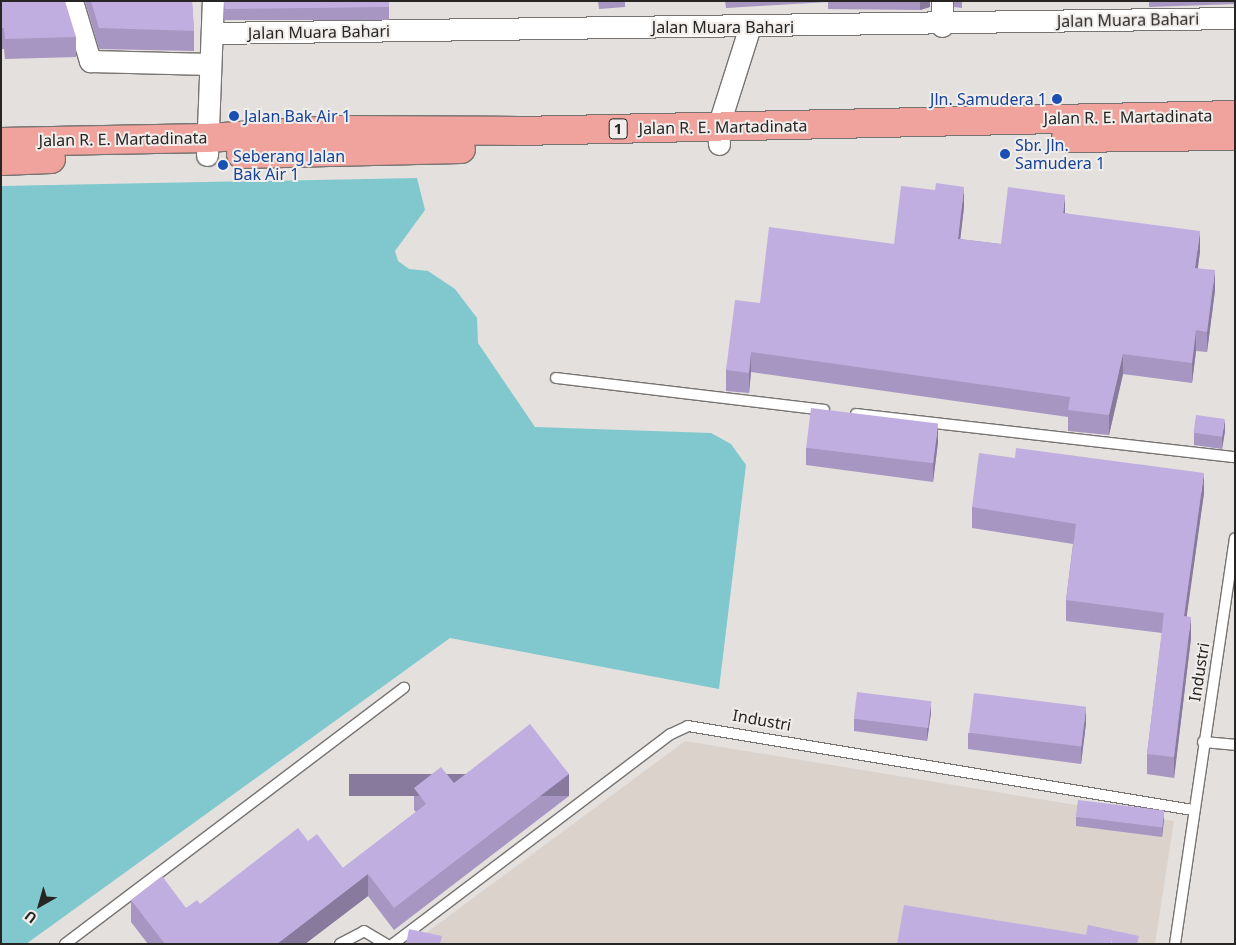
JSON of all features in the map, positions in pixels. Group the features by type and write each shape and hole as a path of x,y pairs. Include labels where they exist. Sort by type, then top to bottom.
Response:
{"highway":[{"name":"Jalan R. E. Martadinata","path":"1,142 207,146 718,135 1235,115"},
{"name":"Jalan R. E. Martadinata","path":"718,135 1235,136"},
{"name":"Jalan R. E. Martadinata","path":"1,161 207,146"}],"street":[{"path":"72,1 86,58 91,62 210,64"},
{"path":"207,146 212,1"},
{"path":"942,1 942,26"},
{"name":"Jalan Muara Bahari","path":"212,33 750,26 942,26 1235,18"},
{"path":"718,135 750,26"}],"lane":[{"path":"556,378 1235,458"},
{"name":"Industri","path":"1175,944 1192,810 1235,538"},
{"path":"65,944 404,688"},
{"name":"Industri","path":"392,944 670,734 688,726 1192,810"},
{"path":"1203,742 1235,745"},
{"path":"340,944 364,931 386,944"}],"shaded area":[{"path":"685,741 1174,821 1155,944 411,944"}],"water":[{"path":"417,178 425,210 395,251 398,261 409,269 428,271 455,289 477,318 478,343 535,427 711,433 731,444 746,465 719,689 450,638 26,944 1,944 1,186"}],"building":[{"path":"1,1 65,1 76,37 5,39 4,28 1,28"},
{"path":"91,1 192,1 194,31 99,28"},
{"path":"224,1 389,1 389,7 225,9"},
{"path":"936,183 964,187 958,239 1001,244 1008,187 1065,195 1063,213 1200,231 1195,268 1215,270 1207,332 1196,330 1192,363 1123,354 1109,415 1068,410 1070,397 751,352 749,373 726,370 735,300 760,303 769,227 894,244 901,186 935,190"},
{"path":"811,408 938,424 933,463 806,448"},
{"path":"1196,415 1225,419 1222,437 1193,433"},
{"path":"1016,448 1204,473 1184,616 1191,617 1174,757 1147,754 1164,613 1066,600 1076,524 972,507 979,453 1015,458"},
{"path":"857,692 931,701 928,728 854,719"},
{"path":"974,693 1086,707 1081,746 969,733"},
{"path":"530,724 569,774 394,908 368,874 277,944 165,944 131,900 162,876 186,908 197,900 200,904 298,828 308,841 317,834 343,868 426,804 414,788 441,767 454,783"},
{"path":"1078,800 1164,811 1162,827 1076,817"},
{"path":"904,905 1112,939 1111,944 897,944"},
{"path":"1088,925 1139,936 1137,944 1112,944 1112,939 1086,935"},
{"path":"409,929 442,936 440,944 406,944"}],"place":[{"name":"Jln. Samudera 1","path":"1057,99"},
{"name":"Jalan Bak Air 1","path":"234,116"},
{"name":"Sbr. Jln. Samudera 1","path":"1005,154"},
{"name":"Seberang Jalan Bak Air 1","path":"223,165"}]}
